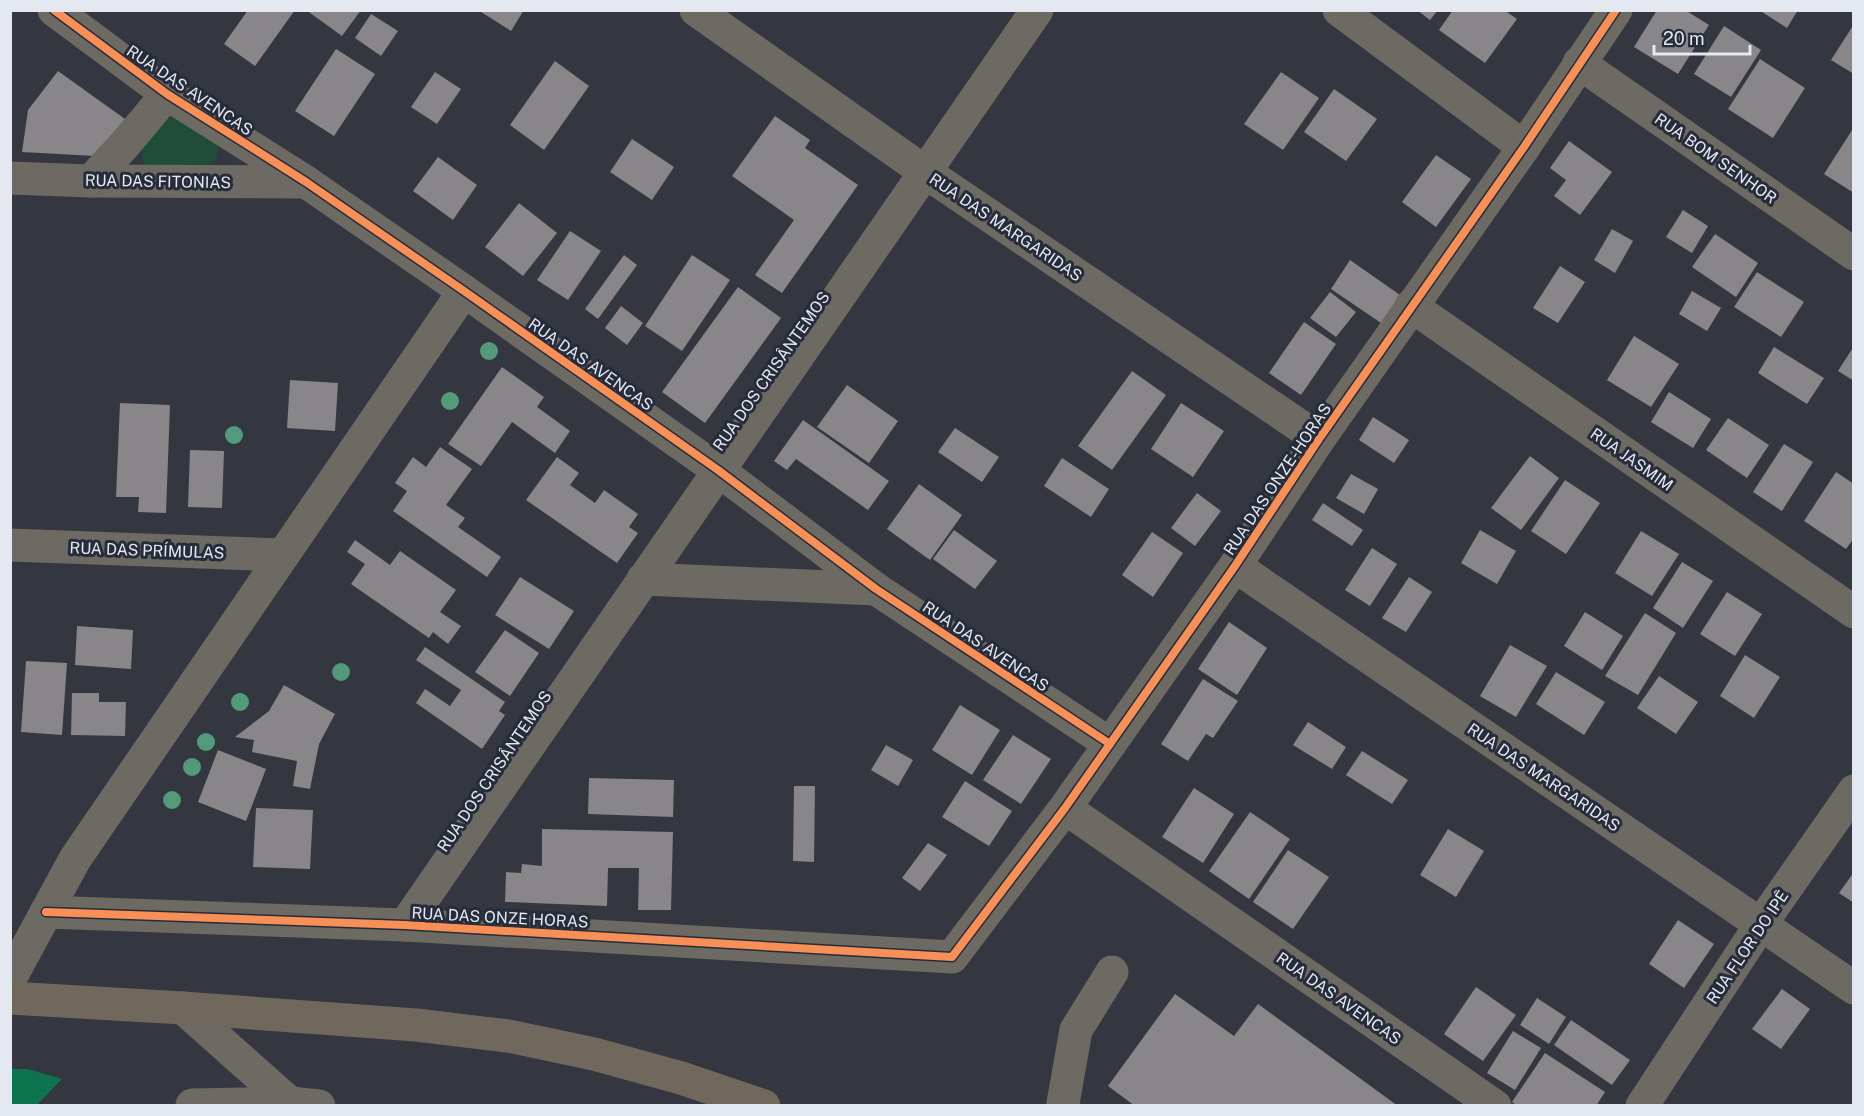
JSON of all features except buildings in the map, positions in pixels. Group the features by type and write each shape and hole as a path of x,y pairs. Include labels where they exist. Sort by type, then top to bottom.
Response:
{"main road":[{"path":"10,998 416,1025 508,1036 594,1054 681,1078 764,1106"}],"street":[{"name":"RUA DAS AVENCAS","path":"54,10 167,94 306,182 464,291 718,470 876,589 1110,744"},
{"name":"RUA DAS MARGARIDAS","path":"696,10 926,172 1319,439"},
{"name":"RUA DOS CRISÂNTEMOS","path":"405,925 1037,10"},
{"path":"1339,10 1524,147"},
{"name":"RUA DAS ONZE-HORAS","path":"952,957 1065,808 1235,566 1319,439 1524,147 1616,10"},
{"name":"RUA BOM SENHOR","path":"1580,63 1854,254"},
{"path":"91,181 167,94"},
{"name":"RUA DAS FITONIAS","path":"10,178 91,181 306,182"},
{"path":"10,979 75,859 464,291"},
{"name":"RUA JASMIM","path":"1411,306 1854,612"},
{"name":"RUA DAS PRÍMULAS","path":"10,545 283,555"},
{"name":"RUA DAS MARGARIDAS","path":"1235,566 1854,988"},
{"path":"643,579 876,589"},
{"name":"RUA FLOR DO IPÊ","path":"1642,1106 1761,924 1854,791"},
{"name":"RUA DAS AVENCAS","path":"1065,808 1495,1106"},
{"name":"RUA DAS ONZE HORAS","path":"46,912 405,925 952,957"},
{"path":"1064,1106 1076,1030 1112,972"},
{"path":"183,1008 304,1104"},
{"path":"192,1105 304,1104"}],"green space":[{"path":"181,117 217,142 217,156 208,169 147,173 142,149 147,138 163,119"},
{"path":"11,1069 28,1069 62,1079 37,1105 11,1105"}],"cycle path":[{"path":"54,10 167,94 306,182 464,291 718,470 876,589 1110,744"},
{"path":"46,912 405,925 952,957 1065,808 1235,566 1319,439 1524,147 1616,10"}]}
